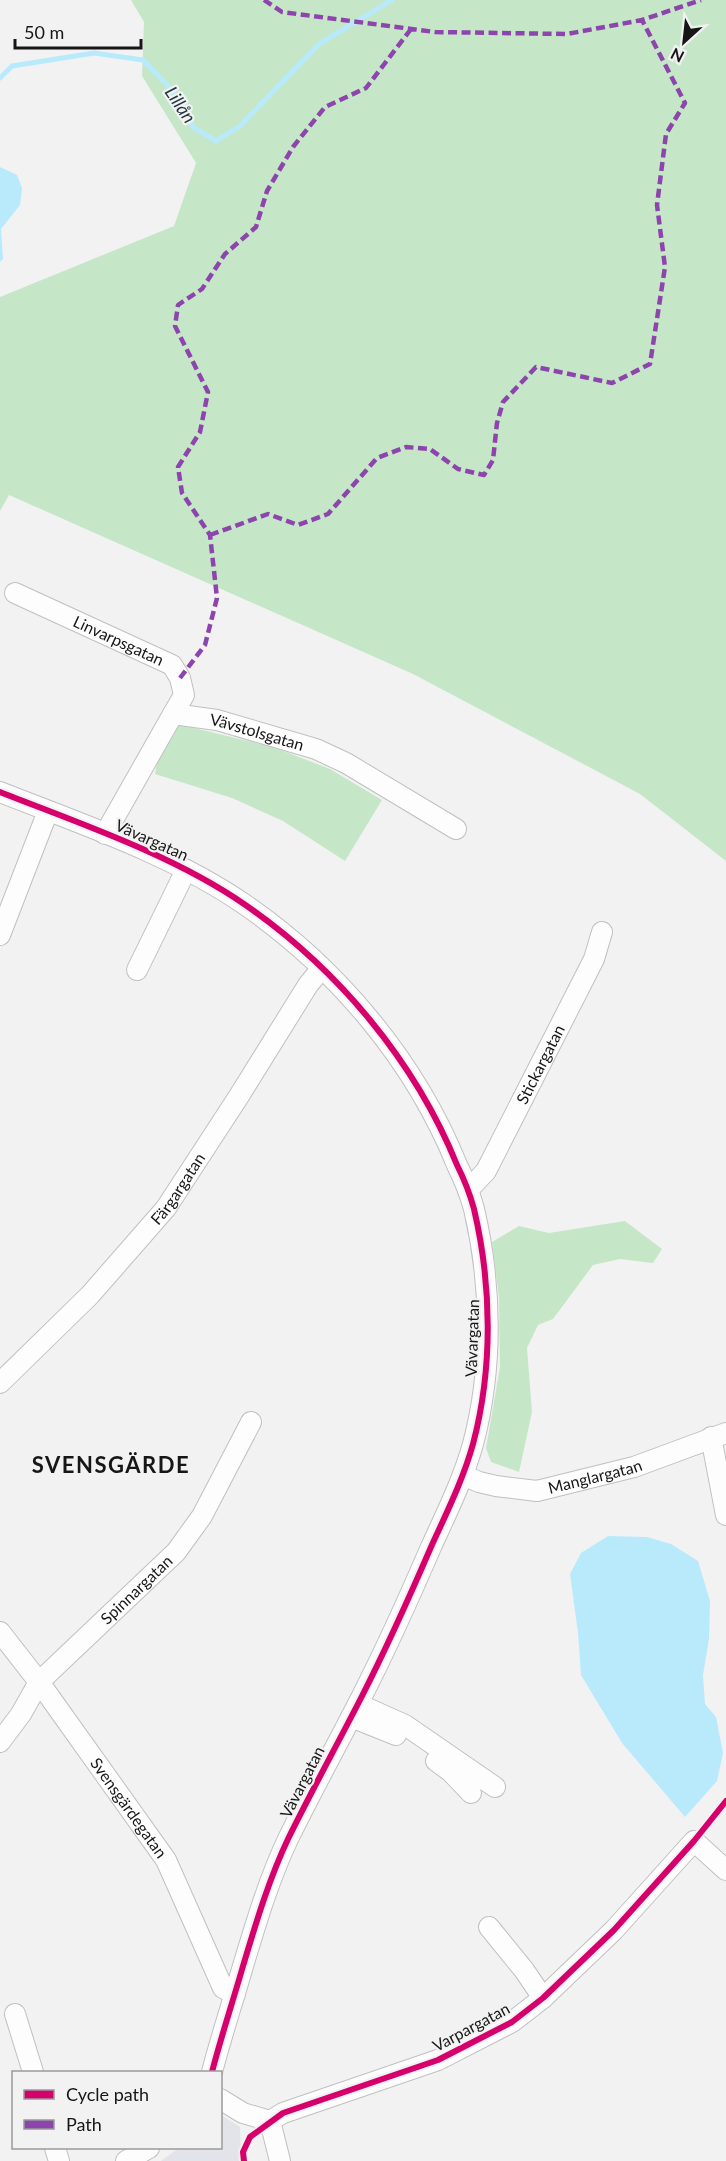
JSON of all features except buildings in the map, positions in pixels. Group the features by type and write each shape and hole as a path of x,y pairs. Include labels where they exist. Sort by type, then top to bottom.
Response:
{"street":[{"name":"Linvarpsgatan","path":"15,594 171,665 180,678 184,695 173,714"},
{"name":"Vävstolsgatan","path":"173,714 217,720 316,749 346,763 456,829"},
{"path":"105,834 173,714"},
{"name":"Vävargatan","path":"0,792 105,834 186,870 244,904 284,934 370,1018 408,1071 444,1132 474,1210 488,1293 487,1358 479,1416 462,1475 393,1631 286,1843 256,1922 213,2071"},
{"path":"0,935 48,811"},
{"path":"137,970 186,870"},
{"name":"Stickargatan","path":"468,1190 486,1171 508,1130 594,959 602,932"},
{"name":"Färgargatan","path":"0,1383 90,1295 166,1208 308,985 321,969"},
{"name":"Spinnargatan","path":"0,1742 21,1714 39,1683 176,1552 202,1516 251,1422"},
{"path":"718,1435 726,1515"},
{"name":"Manglargatan","path":"462,1475 488,1484 537,1491 634,1467 718,1435"},
{"name":"Svensgärdegatan","path":"0,1632 166,1860 223,1988 235,1994"},
{"path":"355,1710 405,1725 495,1787"},
{"path":"355,1710 418,1748 451,1772 471,1793"},
{"name":"Varpargatan","path":"270,2121 283,2113 438,2060 512,2022 543,1998 614,1930 694,1841 726,1870"},
{"path":"489,1927 524,1970 543,1998"},
{"path":"15,2014 32,2071"},
{"path":"222,2100 243,2113 270,2121 280,2161"},
{"path":"126,2161 147,2149"}],"shaded area":[{"path":"222,2116 240,2127 241,2161 161,2161 178,2149 222,2149"}],"green space":[{"path":"131,0 726,0 726,861 640,794 413,674 9,495 0,511 0,297 174,226 196,163 142,76 144,22"},
{"path":"178,724 276,748 330,769 382,800 345,861 283,821 232,798 155,774 158,755"},
{"path":"625,1221 662,1249 653,1263 620,1259 593,1265 553,1319 538,1325 527,1348 532,1412 519,1472 491,1462 486,1448 500,1367 499,1297 492,1242 519,1226 549,1233"}],"water":[{"path":"0,167 17,175 22,188 20,205 1,229 3,259 0,262"},
{"path":"608,1536 647,1537 671,1544 698,1561 710,1601 709,1639 703,1675 705,1704 716,1717 723,1753 717,1781 685,1817 622,1743 581,1675 570,1574 581,1553"}],"waterway":[{"name":"Lillån","path":"0,78 12,66 94,53 143,60 171,89 193,127 216,141 240,126 319,44 392,0"}],"marked path":[{"path":"264,0 282,12 435,32 567,34 642,20 701,0"},
{"path":"210,535 268,514 298,525 328,514 377,458 406,447 430,449 458,469 484,475 493,460 497,423 503,402 536,367 612,383 650,364 665,267 657,205 666,134 685,103 642,20"},
{"path":"180,678 205,645 217,598 210,535 182,493 178,467 200,432 208,392 175,326 178,305 202,289 225,254 256,227 267,191 293,147 325,107 366,88 411,29"}],"cycle path":[{"path":"0,792 126,842 187,870 244,904 311,957 370,1020 419,1089 440,1127 471,1198 480,1238 487,1297 487,1357 480,1415 469,1457 454,1497 388,1642 281,1854 258,1917 212,2071"},
{"path":"244,2161 243,2152 250,2137 283,2113 438,2060 512,2022 543,1998 614,1930 694,1841 726,1801"}],"district":[{"name":"SVENSGÄRDE","path":"111,1465"}]}
